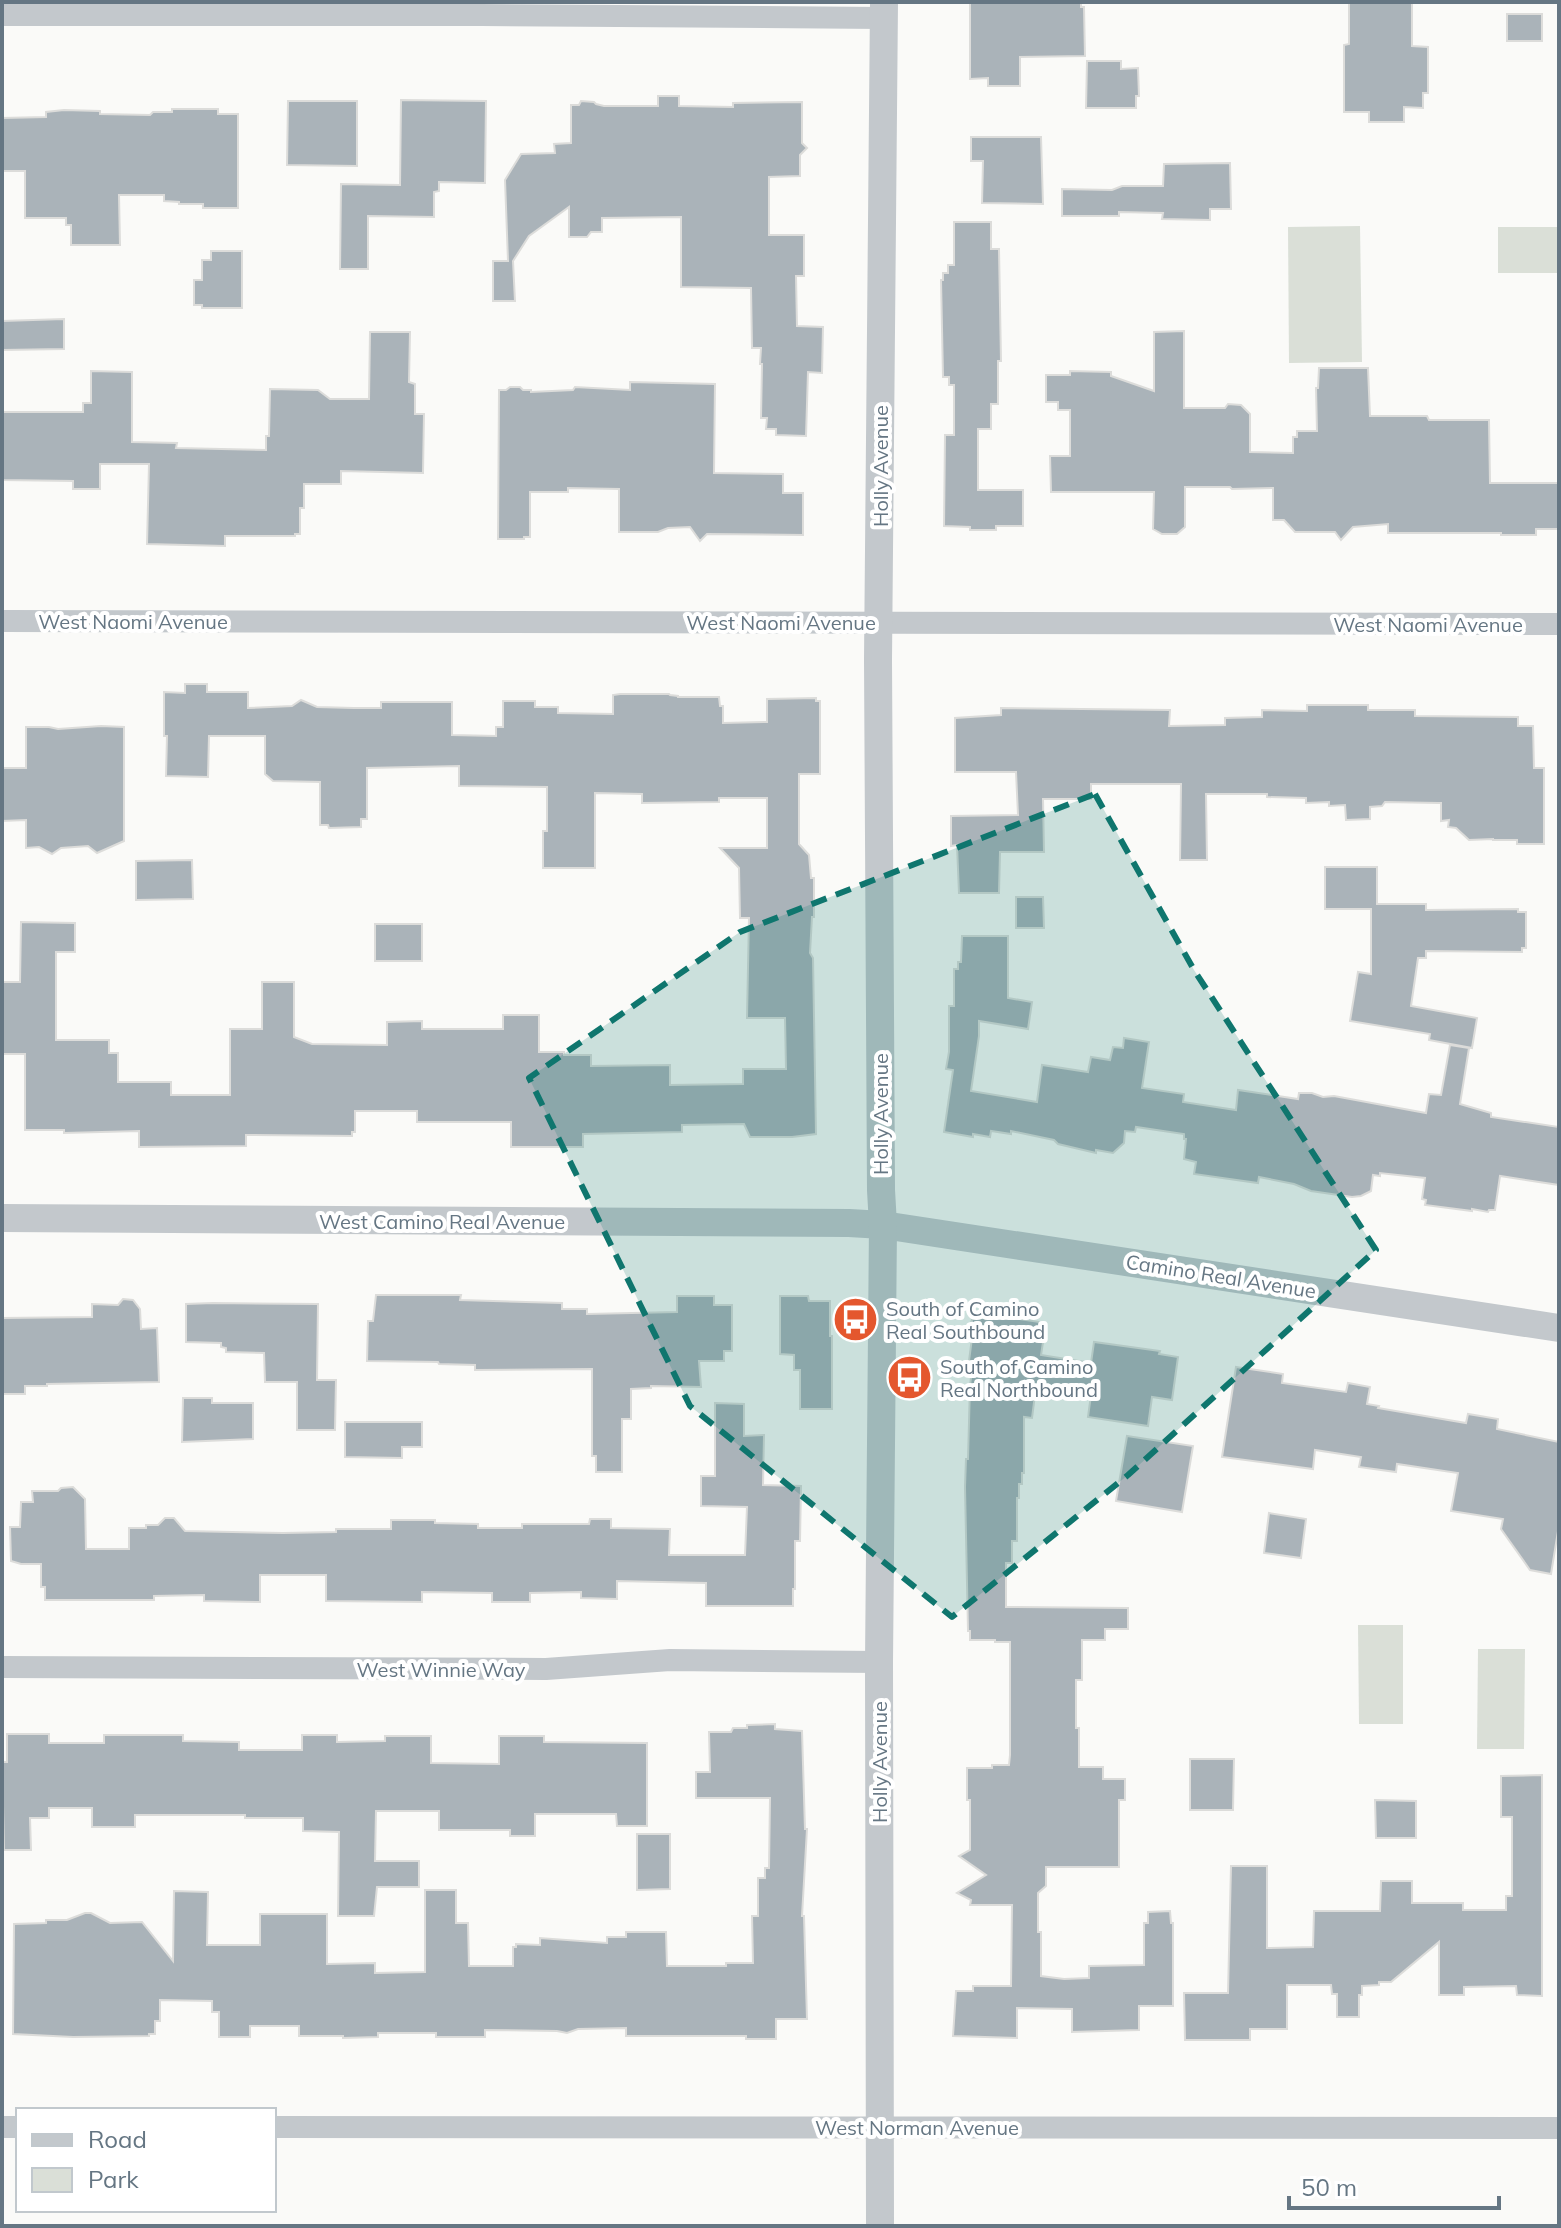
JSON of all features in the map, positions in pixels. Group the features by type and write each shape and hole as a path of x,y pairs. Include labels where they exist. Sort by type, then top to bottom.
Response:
{"street":[{"path":"2,15 496,15 883,10"},
{"name":"Holly Avenue","path":"880,2226 879,1662 883,1225 879,622 883,10"},
{"name":"West Naomi Avenue","path":"2,621 1559,624"},
{"name":"West Camino Real Avenue","path":"2,1218 883,1225"},
{"name":"Camino Real Avenue","path":"883,1225 1559,1328"},
{"name":"West Winnie Way","path":"2,1667 546,1669 670,1660 879,1662"},
{"name":"West Norman Avenue","path":"276,2127 1559,2128"}],"highlighted area":[{"path":"1095,794 1194,970 1376,1250 1128,1475 952,1617 690,1406 529,1078 740,932"}],"green space":[{"path":"1360,226 1362,362 1289,363 1288,227"},
{"path":"1498,227 1559,227 1559,273 1498,273"},
{"path":"1358,1625 1403,1625 1403,1724 1359,1724"},
{"path":"1478,1649 1525,1649 1524,1749 1477,1749"}],"building":[{"path":"970,2 1081,2 1081,7 1084,7 1085,56 1020,57 1020,86 988,86 988,78 970,79"},
{"path":"1349,2 1412,2 1412,46 1428,47 1428,93 1423,93 1423,108 1404,107 1404,122 1369,122 1369,112 1344,112 1344,45 1349,44"},
{"path":"1507,14 1542,14 1542,41 1507,41"},
{"path":"1087,61 1121,61 1121,69 1138,68 1136,108 1086,108"},
{"path":"658,96 679,96 679,106 733,107 733,103 802,102 802,143 807,148 800,155 800,176 769,177 769,235 804,235 804,276 796,276 797,326 823,327 822,373 808,372 806,436 776,435 776,429 766,429 767,418 761,418 761,348 752,348 751,288 681,287 681,217 602,218 602,232 591,232 587,237 569,237 569,207 529,236 513,261 515,301 493,301 493,261 508,261 505,180 521,154 555,153 554,144 571,143 571,105 579,105 581,101 604,106 658,106"},
{"path":"401,100 486,101 485,183 439,182 439,191 434,192 434,217 368,216 368,269 340,269 341,184 400,185"},
{"path":"288,101 357,101 357,166 287,165"},
{"path":"172,109 218,109 218,114 238,114 238,208 179,204 164,201 164,195 119,195 120,245 71,245 71,225 66,225 66,218 25,218 25,171 2,171 2,118 46,117 46,112 64,110 150,115 153,112 172,112"},
{"path":"971,137 1041,137 1043,204 982,203 983,161 971,161"},
{"path":"1230,163 1231,209 1210,209 1210,220 1162,219 1163,213 1062,216 1062,189 1112,190 1122,186 1163,186 1164,164"},
{"path":"954,222 991,222 991,249 999,249 1001,361 998,361 998,404 991,404 991,429 978,429 978,490 1023,490 1023,526 970,530 970,527 944,526 945,435 954,435 954,385 949,385 949,377 943,377 941,280 943,273 948,273 948,265 954,265"},
{"path":"211,251 242,251 242,308 202,308 202,305 194,305 194,280 202,280 202,260 211,260"},
{"path":"64,319 64,349 2,350 2,321"},
{"path":"1184,331 1184,408 1241,405 1250,414 1250,452 1293,453 1293,437 1297,437 1297,431 1317,431 1319,368 1368,368 1370,416 1489,420 1490,483 1559,483 1559,529 1536,529 1536,535 1388,533 1388,524 1353,527 1341,540 1335,532 1295,532 1284,520 1273,520 1273,488 1185,487 1185,527 1177,534 1162,534 1153,529 1154,492 1051,492 1050,456 1070,456 1070,410 1058,410 1058,402 1046,402 1046,375 1070,375 1070,371 1111,372 1111,376 1154,391 1154,332"},
{"path":"370,332 410,332 409,382 415,384 415,414 424,414 423,473 341,471 341,484 304,484 300,534 225,536 225,546 147,544 149,464 100,464 100,489 73,489 73,481 2,480 2,412 83,412 83,403 91,403 91,371 132,372 132,442 177,443 176,448 266,450 270,389 318,390 330,399 369,399"},
{"path":"630,382 715,384 714,473 783,474 783,493 803,493 803,535 707,534 700,541 690,527 668,528 658,532 619,532 619,489 568,488 568,492 530,492 530,537 498,539 499,390 520,387 531,392 573,390 575,387 630,390"},
{"path":"185,684 207,684 207,692 248,692 248,708 292,706 301,700 317,707 354,708 381,708 381,702 452,702 452,735 496,736 496,727 503,727 503,701 535,701 535,707 558,707 558,713 613,714 613,695 719,697 720,706 723,706 723,723 767,722 767,699 816,698 820,701 820,774 799,774 799,844 809,855 811,878 814,878 810,953 813,958 816,1134 750,1137 744,1124 682,1125 682,1132 583,1134 583,1147 511,1147 511,1122 417,1122 417,1111 355,1111 355,1132 352,1136 246,1135 246,1146 139,1147 139,1131 64,1133 64,1130 25,1130 25,1054 2,1054 2,982 20,982 21,922 75,923 75,952 56,952 56,1040 109,1040 109,1053 118,1053 118,1082 171,1082 171,1095 230,1095 230,1029 262,1029 262,982 294,982 294,1037 312,1044 387,1045 387,1022 422,1021 422,1029 503,1029 503,1015 539,1015 539,1052 591,1055 591,1066 670,1065 670,1085 743,1084 743,1069 786,1069 785,1018 747,1018 749,918 740,918 739,868 720,848 767,848 767,798 642,803 642,794 595,793 595,868 543,868 547,787 459,786 459,766 367,768 367,819 361,819 361,827 329,828 328,825 320,825 320,782 273,781 265,774 265,736 209,736 208,777 166,776 164,692 185,693"},
{"path":"1307,705 1368,705 1368,710 1415,710 1415,716 1518,717 1518,726 1533,726 1534,768 1544,768 1544,844 1517,844 1517,840 1469,840 1456,828 1448,827 1449,820 1441,821 1441,803 1385,802 1382,806 1370,807 1370,819 1346,820 1345,805 1329,806 1329,802 1306,803 1306,798 1267,797 1267,794 1206,794 1207,860 1180,860 1181,784 1091,784 1091,799 1043,799 1044,852 1000,852 999,893 959,893 957,845 951,846 951,816 1018,815 1016,772 955,772 955,718 1001,715 1001,708 1170,710 1169,726 1225,725 1225,718 1262,717 1262,710 1307,711"},
{"path":"26,727 58,729 124,727 124,841 97,853 88,846 61,848 52,854 39,847 26,848 26,820 2,821 2,768 26,768"},
{"path":"192,860 193,899 136,900 136,861"},
{"path":"1325,867 1377,867 1377,904 1426,904 1426,910 1518,909 1518,912 1526,912 1526,948 1522,948 1522,952 1426,951 1426,958 1418,958 1411,1006 1477,1018 1472,1048 1429,1040 1430,1034 1350,1021 1358,972 1371,974 1371,909 1325,909"},
{"path":"1016,897 1043,897 1044,928 1016,928"},
{"path":"375,924 422,924 422,961 375,961"},
{"path":"962,936 1008,936 1008,998 1032,1002 1028,1029 979,1021 971,1091 1037,1102 1042,1065 1088,1072 1091,1057 1110,1060 1113,1047 1123,1048 1124,1038 1149,1042 1142,1088 1184,1094 1183,1102 1236,1110 1238,1090 1298,1099 1299,1093 1312,1093 1426,1113 1429,1094 1441,1095 1450,1045 1469,1048 1460,1104 1491,1113 1491,1117 1559,1127 1559,1185 1500,1176 1495,1210 1472,1211 1425,1205 1426,1200 1422,1199 1425,1178 1380,1173 1380,1176 1373,1175 1371,1191 1352,1197 1311,1191 1259,1177 1258,1183 1194,1174 1196,1162 1184,1159 1184,1134 1136,1127 1135,1132 1125,1131 1124,1143 1113,1153 1096,1150 1096,1153 1011,1131 1011,1134 991,1131 990,1137 944,1132 953,1070 946,1069 949,1006 954,1006 954,969 958,969 958,962 961,962"},
{"path":"376,1295 461,1295 460,1300 562,1303 562,1309 587,1309 587,1314 677,1312 677,1296 714,1296 714,1305 732,1305 732,1351 724,1351 724,1361 699,1361 701,1387 651,1386 631,1389 631,1419 622,1419 622,1472 596,1472 596,1456 592,1456 592,1369 475,1370 475,1365 367,1361 368,1321 373,1321"},
{"path":"780,1296 808,1296 809,1301 830,1301 832,1409 800,1409 800,1370 794,1370 794,1355 780,1354"},
{"path":"123,1299 133,1300 140,1309 141,1329 157,1328 159,1382 47,1384 25,1386 25,1394 2,1394 2,1318 92,1317 92,1304 118,1305"},
{"path":"186,1304 318,1304 317,1380 336,1380 335,1430 297,1430 297,1382 265,1382 264,1353 226,1352 221,1343 186,1342"},
{"path":"973,1312 1046,1323 1041,1355 1091,1363 1094,1342 1160,1351 1159,1354 1178,1357 1172,1400 1152,1397 1148,1426 1088,1417 1091,1395 1036,1387 1032,1418 1024,1417 1024,1473 1017,1498 1017,1541 1012,1541 1012,1563 1006,1563 1006,1607 1128,1608 1128,1629 1105,1629 1105,1640 1082,1640 1082,1680 1076,1680 1079,1767 1103,1767 1103,1779 1125,1779 1125,1800 1119,1800 1119,1867 1046,1867 1046,1886 1038,1893 1038,1932 1041,1932 1041,1976 1089,1978 1089,1966 1144,1965 1144,1923 1148,1923 1148,1912 1170,1911 1173,1923 1173,2006 1139,2006 1139,2030 1072,2032 1072,2009 1017,2008 1017,2038 953,2036 956,1991 973,1991 973,1986 1011,1986 1012,1905 970,1905 971,1900 957,1893 986,1875 959,1856 970,1850 967,1768 1009,1765 1010,1755 1010,1642 970,1640 968,1631 965,1487 973,1361 969,1361 972,1338 969,1338"},
{"path":"1236,1367 1283,1374 1282,1383 1346,1392 1348,1383 1370,1387 1367,1404 1378,1408 1466,1423 1468,1414 1498,1419 1497,1429 1559,1442 1559,1525 1551,1574 1530,1570 1501,1529 1503,1519 1451,1511 1458,1473 1397,1464 1396,1472 1359,1467 1361,1457 1315,1450 1313,1469 1222,1457"},
{"path":"183,1398 212,1398 212,1403 253,1403 253,1439 182,1442"},
{"path":"715,1403 744,1404 744,1436 764,1435 763,1485 801,1486 800,1541 795,1541 793,1606 706,1606 706,1583 617,1581 617,1599 581,1598 581,1592 530,1593 530,1602 492,1602 492,1593 422,1592 422,1602 326,1601 326,1575 260,1575 260,1602 204,1601 204,1595 154,1596 154,1600 45,1600 45,1587 41,1587 41,1564 11,1561 10,1527 20,1527 21,1502 33,1502 32,1491 58,1491 73,1487 85,1499 86,1549 129,1549 129,1528 158,1525 165,1518 174,1518 185,1531 283,1533 391,1529 391,1520 435,1520 435,1523 478,1524 478,1528 522,1528 522,1524 589,1524 590,1519 611,1519 611,1528 670,1529 669,1555 745,1555 747,1507 701,1506 701,1476 715,1476"},
{"path":"345,1422 422,1422 422,1447 402,1447 402,1458 345,1457"},
{"path":"1127,1436 1193,1446 1182,1512 1116,1501"},
{"path":"1269,1513 1306,1519 1301,1558 1264,1553"},
{"path":"775,1724 775,1729 802,1731 807,1829 802,1916 807,2019 776,2019 776,2039 626,2036 626,2028 578,2029 567,2033 485,2030 485,2037 378,2033 378,2037 343,2038 299,2036 299,2026 250,2026 250,2037 219,2037 219,2012 212,2012 212,2001 160,2000 160,2021 155,2021 155,2034 149,2036 13,2034 14,1924 67,1920 85,1913 110,1923 142,1922 173,1961 174,1891 208,1892 207,1945 260,1945 260,1914 327,1914 327,1964 375,1963 375,1973 425,1972 425,1890 456,1890 456,1923 468,1923 469,1966 513,1966 513,1947 516,1944 540,1945 540,1938 607,1943 607,1937 626,1937 626,1932 666,1932 667,1966 753,1963 752,1916 758,1916 758,1878 765,1878 765,1868 769,1868 770,1798 696,1798 696,1772 710,1772 709,1732 731,1732 733,1728 747,1728 747,1725"},
{"path":"7,1734 49,1734 49,1743 104,1743 104,1735 183,1735 183,1741 239,1742 239,1750 302,1750 302,1735 337,1735 337,1742 385,1741 385,1736 431,1736 431,1763 499,1764 499,1736 544,1736 544,1742 647,1743 647,1826 617,1826 616,1814 535,1814 535,1836 510,1836 510,1830 439,1830 439,1811 376,1811 375,1861 419,1861 419,1887 377,1887 374,1916 338,1916 339,1832 303,1831 303,1818 135,1815 135,1827 92,1827 92,1808 49,1808 49,1818 30,1818 31,1850 4,1850 2,1762 7,1762"},
{"path":"1190,1759 1234,1759 1233,1810 1190,1810"},
{"path":"1542,1775 1542,1996 1517,1995 1516,1986 1464,1987 1464,1995 1439,1995 1439,1942 1391,1982 1362,1986 1359,2017 1337,2017 1337,1994 1332,1994 1331,1985 1287,1985 1287,2029 1250,2029 1250,2040 1185,2040 1184,1993 1228,1993 1231,1866 1267,1866 1267,1948 1313,1947 1314,1911 1380,1911 1381,1881 1412,1881 1412,1903 1463,1903 1463,1910 1506,1910 1506,1896 1512,1896 1512,1817 1501,1817 1501,1776"},
{"path":"1375,1800 1416,1801 1416,1838 1376,1838"},
{"path":"637,1834 670,1834 670,1889 637,1890"}],"place":[{"name":"South of Camino Real Southbound","path":"855,1319"},
{"name":"South of Camino Real Northbound","path":"909,1378"}]}
